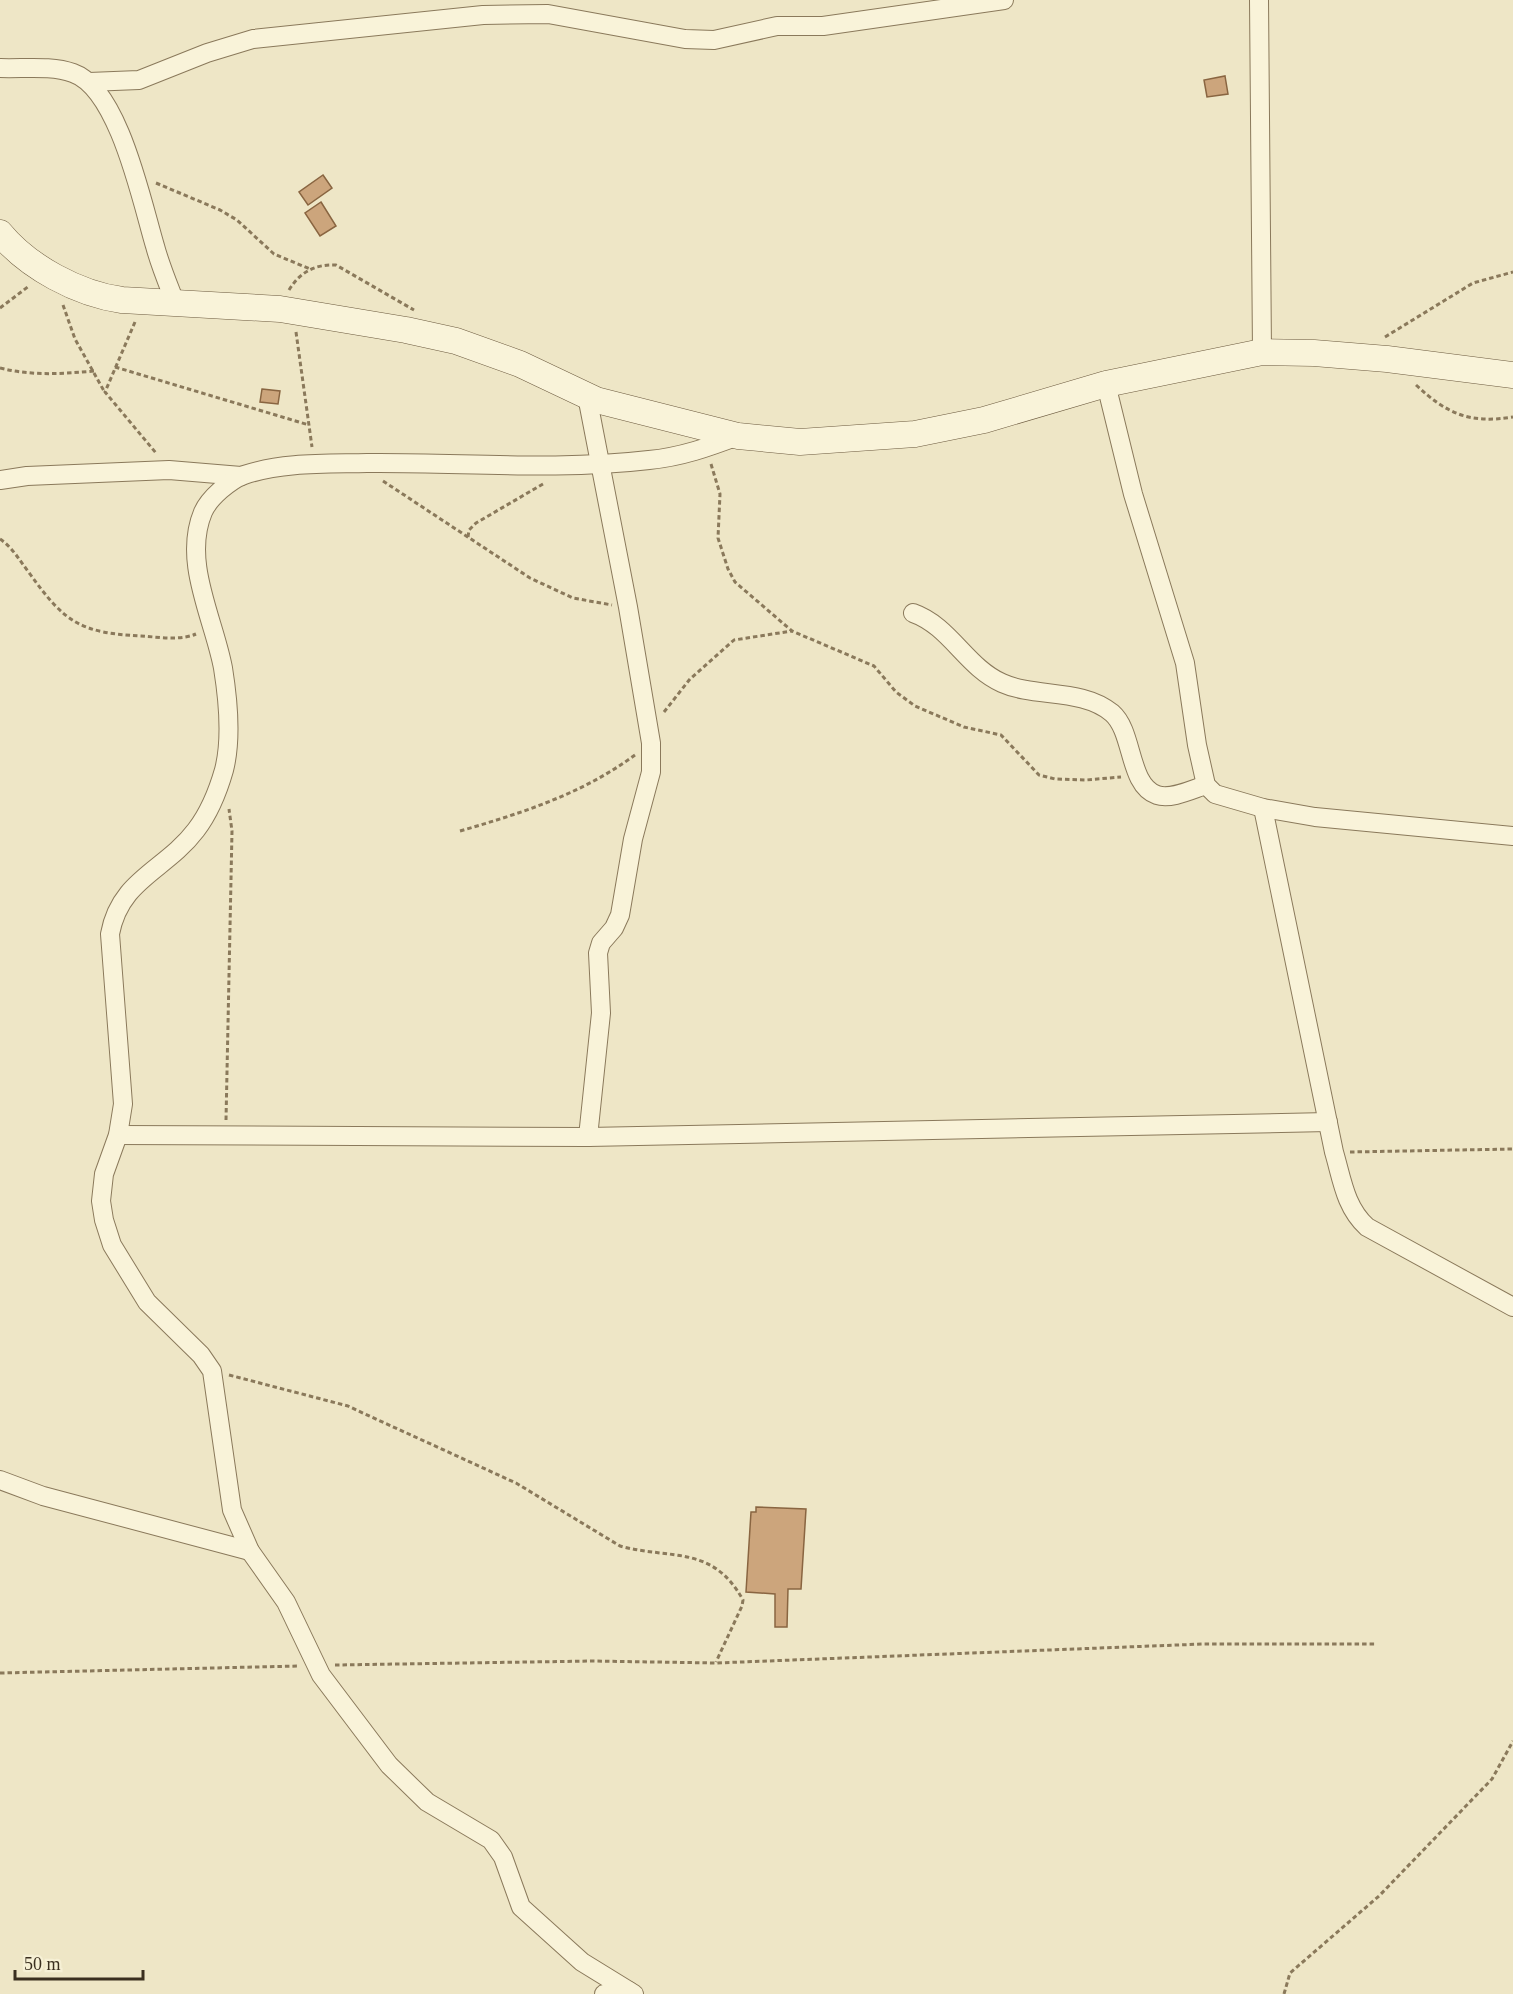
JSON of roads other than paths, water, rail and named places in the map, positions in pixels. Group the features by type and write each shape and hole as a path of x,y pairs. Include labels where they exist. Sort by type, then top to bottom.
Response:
{"street":[{"path":"89,82 139,80 207,53 253,39 471,16 548,14 685,39 714,40 777,26 824,26 1004,0"},
{"path":"1259,0 1262,352"},
{"path":"0,68 54,69 74,73 89,82 121,135 155,248 175,302"},
{"path":"0,233 16,249 49,273 96,295 142,301 287,310 406,330 456,341 520,364 587,396 738,436 800,442 915,434 984,420 1106,384 1262,352 1388,359 1513,375"},
{"path":"1106,384 1133,494 1185,663 1197,745 1206,785 1215,794 1263,808 1315,817 1513,836"},
{"path":"587,396 598,463 628,607 650,737 651,772 633,839 624,900 614,928 601,943 598,953 601,1014 588,1137"},
{"path":"0,480 27,476 130,474 169,470 241,476 259,471 315,464 561,465 649,460 703,449 738,436"},
{"path":"241,476 212,499 204,511 198,528 200,575 223,667 227,707 224,769 208,812 195,832 132,887 120,903 112,925 113,989 123,1104 118,1135 104,1174 101,1201 104,1220 112,1245 147,1302 201,1355 212,1371 222,1424 232,1510 250,1551 285,1602 316,1665 356,1725 389,1765 427,1802 491,1840 503,1857 522,1907 582,1962 632,1993"},
{"path":"913,613 928,618 984,674 1004,684 1100,704 1122,725 1138,775 1146,787 1157,795 1172,795 1206,785"},
{"path":"1263,808 1334,1152 1347,1200 1356,1217 1367,1227 1513,1307"},
{"path":"118,1135 588,1137 1328,1122"},
{"path":"0,1480 74,1505 250,1551"},
{"path":"604,1994 632,1993"}]}
